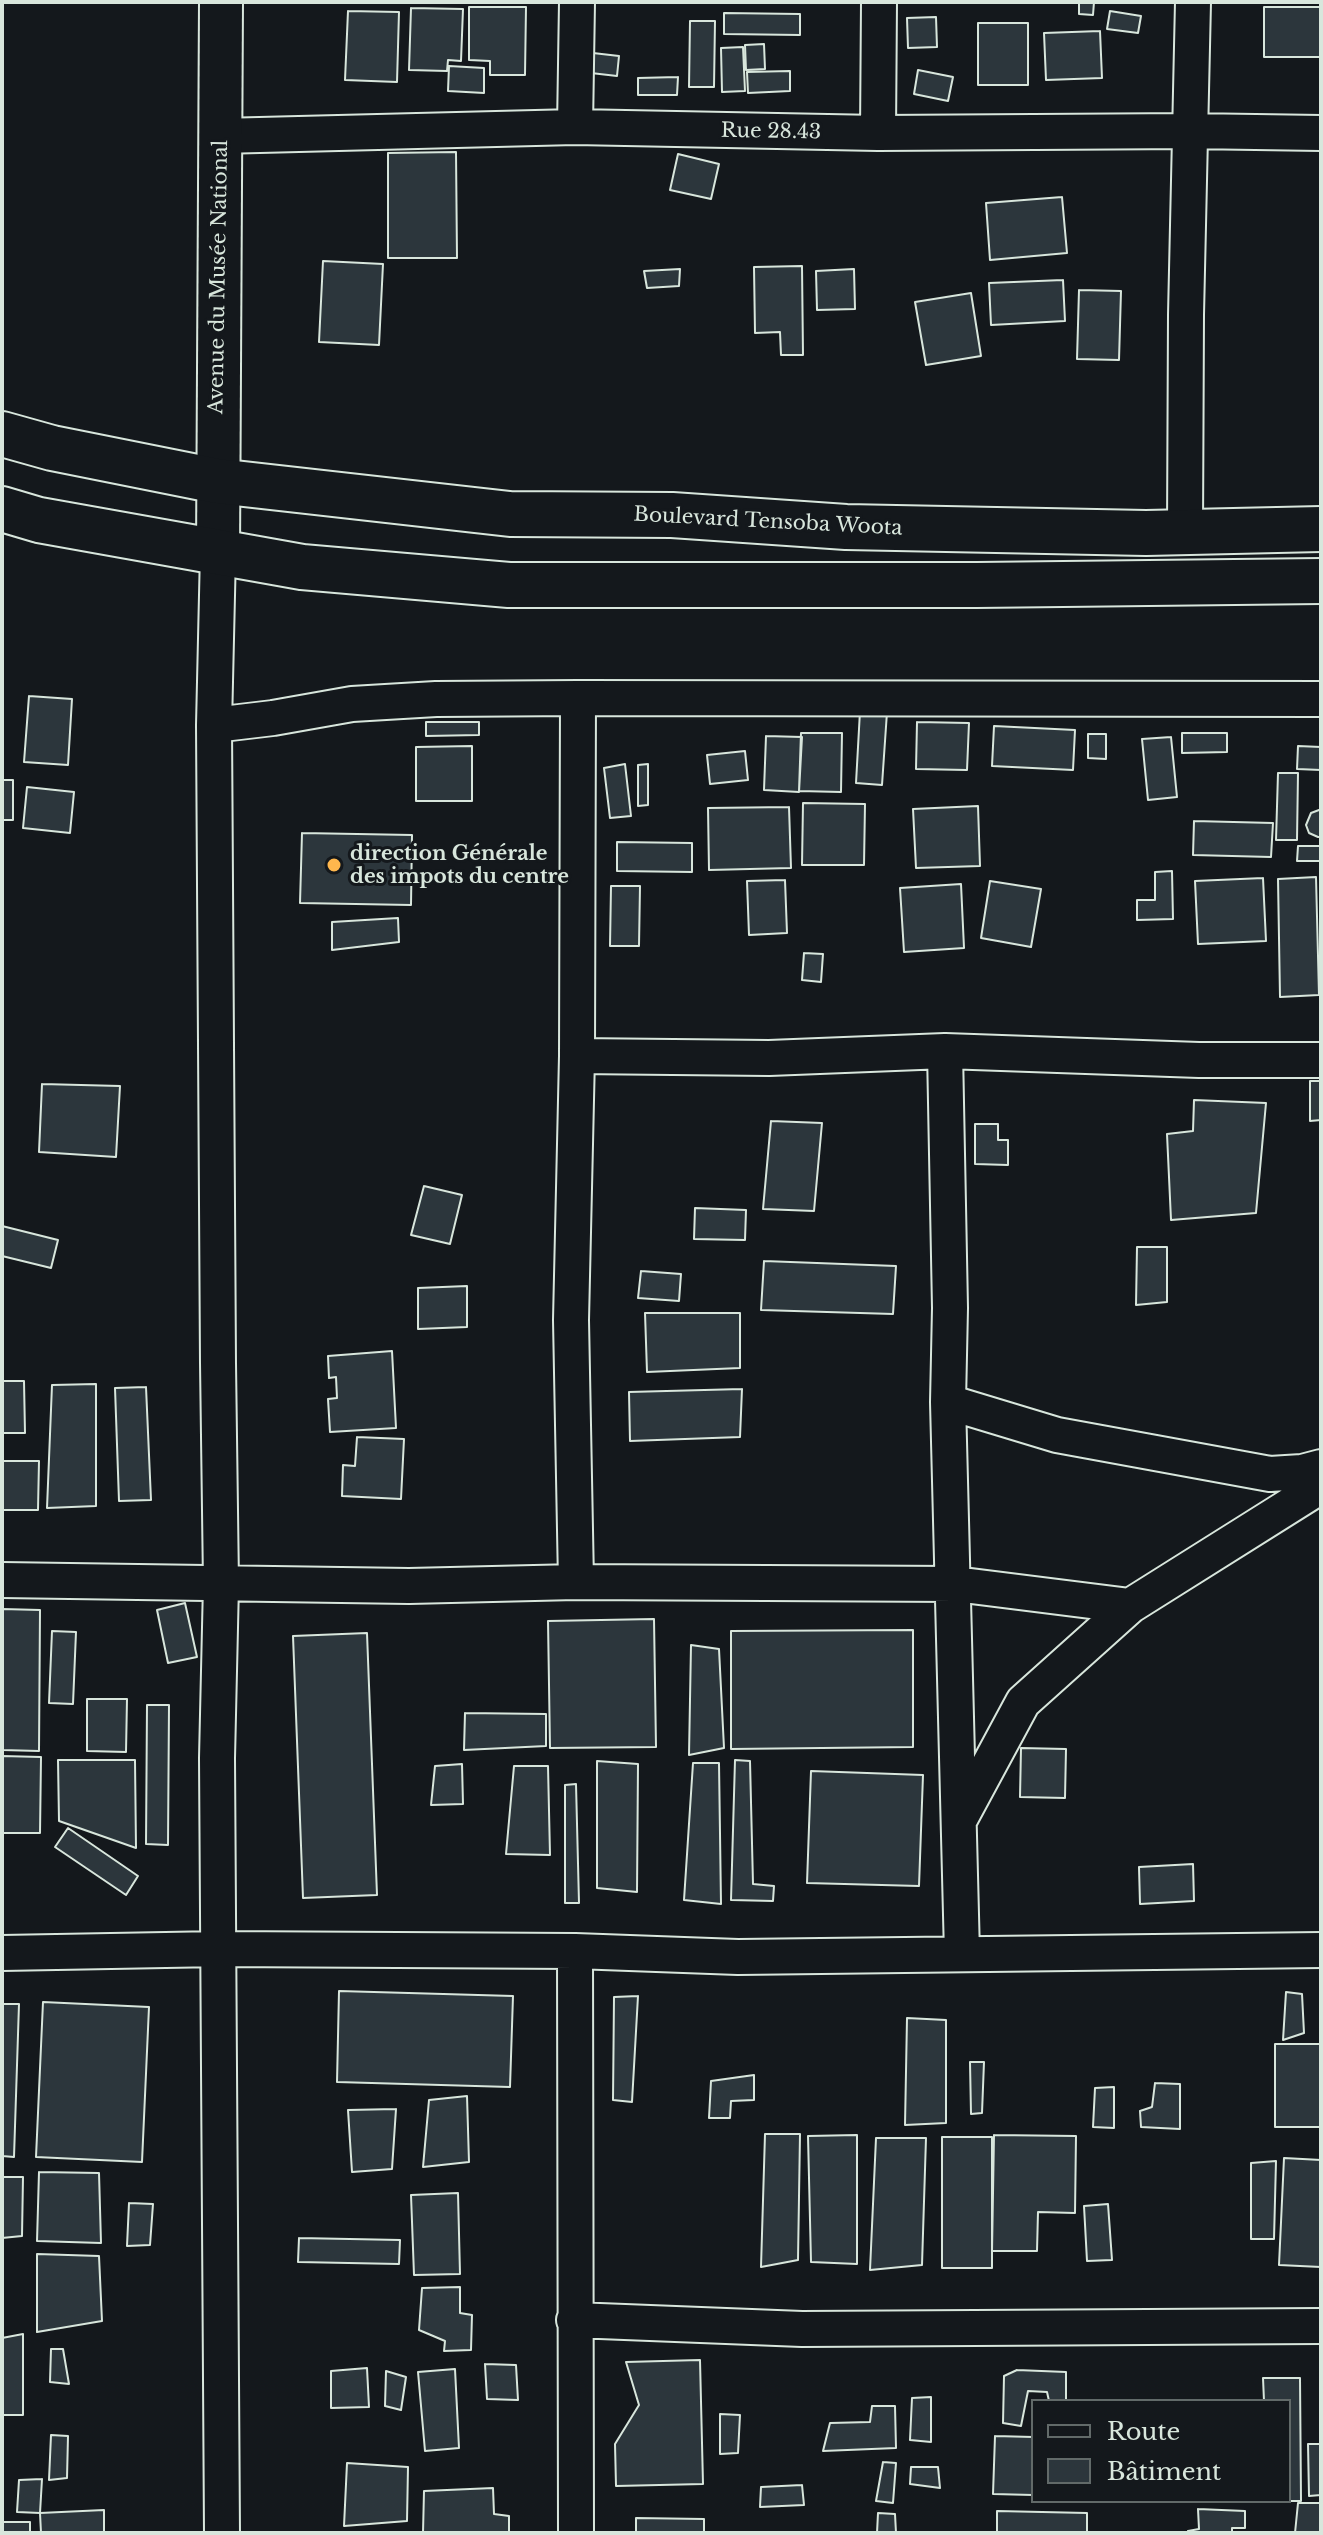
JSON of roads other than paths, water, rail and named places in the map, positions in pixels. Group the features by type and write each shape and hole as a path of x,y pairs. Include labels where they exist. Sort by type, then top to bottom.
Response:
{"main road":[{"name":"Boulevard Tensoba Woota","path":"2,434 52,448 217,481 510,514 672,515 861,527 1146,533 1321,529"},
{"path":"2,509 39,520 302,567 509,585 1321,581"}],"street":[{"name":"Avenue du Musée National","path":"218,552 221,2"},
{"path":"575,127 577,2"},
{"path":"878,133 879,2"},
{"path":"1185,530 1193,2"},
{"name":"Rue 28.43","path":"220,136 575,127 878,133 1321,133"},
{"path":"218,552 214,725 221,1584 217,1758 222,2533"},
{"path":"576,1582 571,1320 577,1056 578,698"},
{"path":"214,725 352,704 436,699 1321,699"},
{"path":"577,1056 769,1058 945,1051 1199,1060 1321,1060"},
{"path":"945,1051 950,1308 948,1402 962,1954"},
{"path":"948,1402 1057,1435 1270,1474 1321,1467"},
{"path":"959,1819 1023,1702 1130,1606 1321,1486"},
{"path":"2,1580 409,1586 576,1582 955,1584 1130,1606"},
{"path":"2,1953 220,1949 575,1951 738,1957 1321,1950"},
{"path":"575,1951 576,2533"},
{"path":"574,2320 802,2329 1321,2326"}],"place":[{"name":"direction Générale des impots du centre","path":"334,865"}]}
